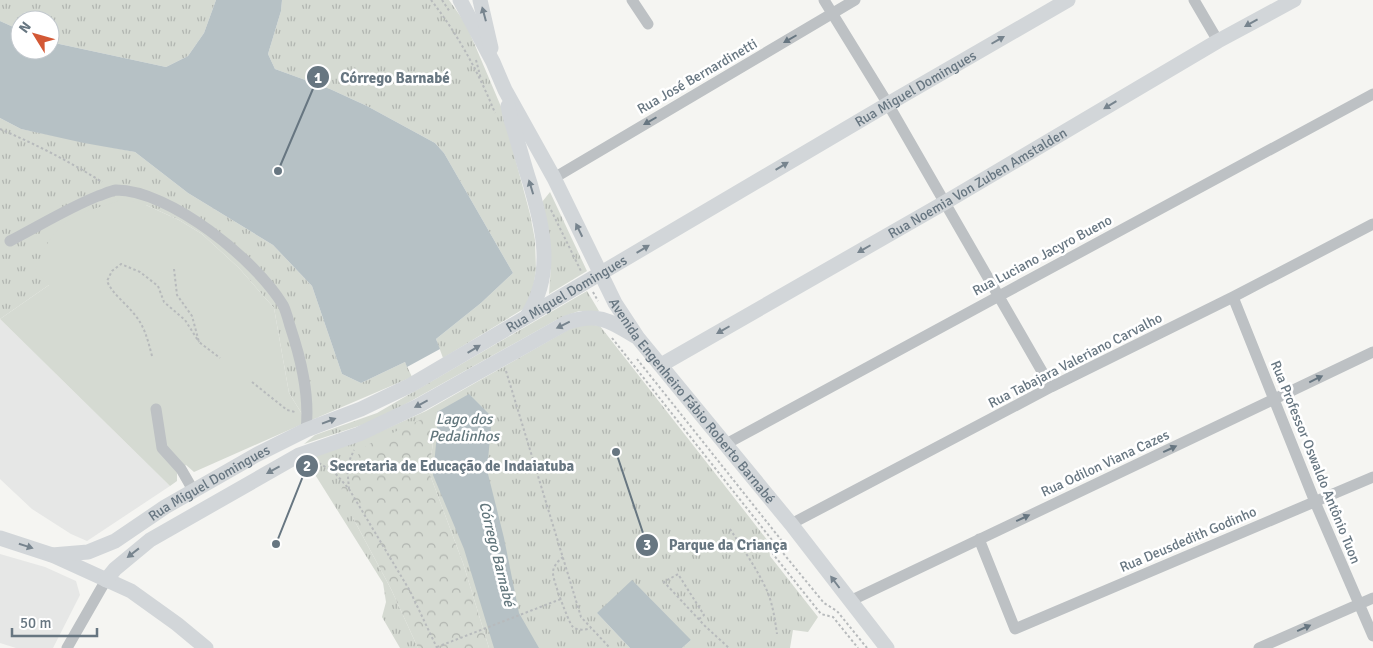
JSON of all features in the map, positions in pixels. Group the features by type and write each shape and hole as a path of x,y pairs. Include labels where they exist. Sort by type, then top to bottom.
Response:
{"main road":[{"name":"Avenida Engenheiro Fábio Roberto Barnabé","path":"460,0 493,62 505,90 554,178 615,303 638,338 791,524 886,648"},
{"path":"480,0 493,62"},
{"name":"Rua Miguel Domingues","path":"52,555 88,552 109,544 192,490 256,455 306,430 361,409 411,385 1068,0"},
{"name":"Rua Noemia Von Zuben Amstalden","path":"661,365 944,203 1218,41 1294,0"},
{"path":"505,90 511,120 538,210 543,234 545,262 542,287 526,318"},
{"name":"Rua Miguel Domingues","path":"106,580 115,569 150,540 299,455 359,434 418,406 566,323 588,318 610,321 638,338"},
{"path":"0,538 52,555 131,592 177,624 206,648"}],"street":[{"path":"632,0 648,24"},
{"path":"824,0 888,104 1051,387"},
{"name":"Rua José Bernardinetti","path":"554,178 855,0"},
{"path":"1194,0 1218,41"},
{"name":"Rua Luciano Jacyro Bueno","path":"726,444 1373,94"},
{"path":"10,240 88,200 115,190 144,194 181,212 216,235 262,277 284,306 300,356 308,412 306,430"},
{"name":"Rua Tabajara Valeriano Carvalho","path":"791,524 1051,387 1233,298 1373,224"},
{"name":"Rua Professor Oswaldo Antônio Tuon","path":"1233,298 1315,502 1373,636"},
{"name":"Rua Odilon Viana Cazes","path":"850,602 1373,352"},
{"path":"156,409 162,448 181,468 192,490"},
{"name":"Rua Deusdedith Godinho","path":"979,539 1015,629 1373,477"},
{"name":"Rua Miguel Domingues","path":"67,648 106,580"},
{"path":"1259,648 1373,598"}],"path":[{"path":"431,0 450,26 482,82"},
{"path":"0,129 70,162 115,190"},
{"path":"548,204 587,282 610,321 612,337 772,540 773,554 821,614 833,617 858,648"},
{"path":"152,356 147,335 136,316 111,290 107,281 112,271 121,264 140,272 158,286 164,302 185,320 199,342 220,358"},
{"path":"174,269 177,295 192,316 199,342"},
{"path":"635,357 778,535 782,541 783,553 824,603 837,611 867,648"},
{"path":"502,359 581,617 610,648"},
{"path":"252,382 287,410 296,412"},
{"path":"349,489 347,466 359,434"},
{"path":"315,460 334,473 349,489 410,591 437,647 561,599"},
{"path":"730,529 768,593 777,634"},
{"path":"563,557 557,562 552,571 571,625 577,629 586,630 591,628"},
{"path":"699,619 704,616 678,574 664,582 693,613 699,619 729,648"}],"shaded area":[{"path":"0,319 170,486 87,541 71,534 32,509 0,479"},
{"path":"0,554 45,567 76,581 80,595 53,648 16,648 0,643"}],"green space":[{"path":"0,0 216,0 204,33 188,56 166,67 60,44 60,10 10,10 10,26 0,21"},
{"path":"282,0 449,0 466,24 502,109 530,214 535,240 536,270 532,295 525,308 443,358 436,339 481,303 513,273 444,153 435,143 367,106 330,89 275,69 268,54 281,11"},
{"path":"0,118 21,129 135,152 188,193 273,245 312,286 342,374 361,383 405,362 412,377 307,422 289,393 274,308 239,268 202,234 179,220 146,205 49,285 0,319"},
{"path":"550,192 587,271 549,294 551,265 549,240 542,202"},
{"path":"124,199 146,205 179,220 202,234 239,268 274,308 289,393 307,422 194,472 186,465 177,472 177,481 170,486 0,319 49,285 35,271 42,253 59,229 79,215"},
{"path":"587,291 599,311 579,311 560,318 377,420 304,444 315,435 377,413"},
{"path":"589,324 600,326 768,541 770,556 818,617 808,632 793,630 790,648 682,648 691,640 597,613 630,648 489,648 463,563 429,472 437,413 353,518 391,589 418,648 400,648 382,617 386,602 383,583 309,465 313,457 361,440 426,411 573,327"},
{"path":"437,412 429,472 463,563 489,648 418,648 391,589 353,518 341,490 356,457 367,445"}],"water":[{"path":"216,0 282,0 281,11 268,54 275,69 330,89 367,106 435,143 444,153 513,273 481,303 436,339 440,349 407,367 405,362 361,383 342,374 312,286 273,245 188,193 135,152 21,129 0,118 0,21 10,26 10,60 60,60 60,44 166,67 188,56 204,33"},
{"name":"Lago dos Pedalinhos","path":"469,394 492,417 487,470 504,538 519,613 539,648 494,648 464,549 433,475 437,412"},
{"path":"632,580 691,640 682,648 630,648 597,613"}],"place":[{"name":"Córrego Barnabé","path":"278,171"},
{"name":"Parque da Criança","path":"616,452"},
{"name":"Secretaria de Educação de Indaiatuba","path":"276,544"}]}
